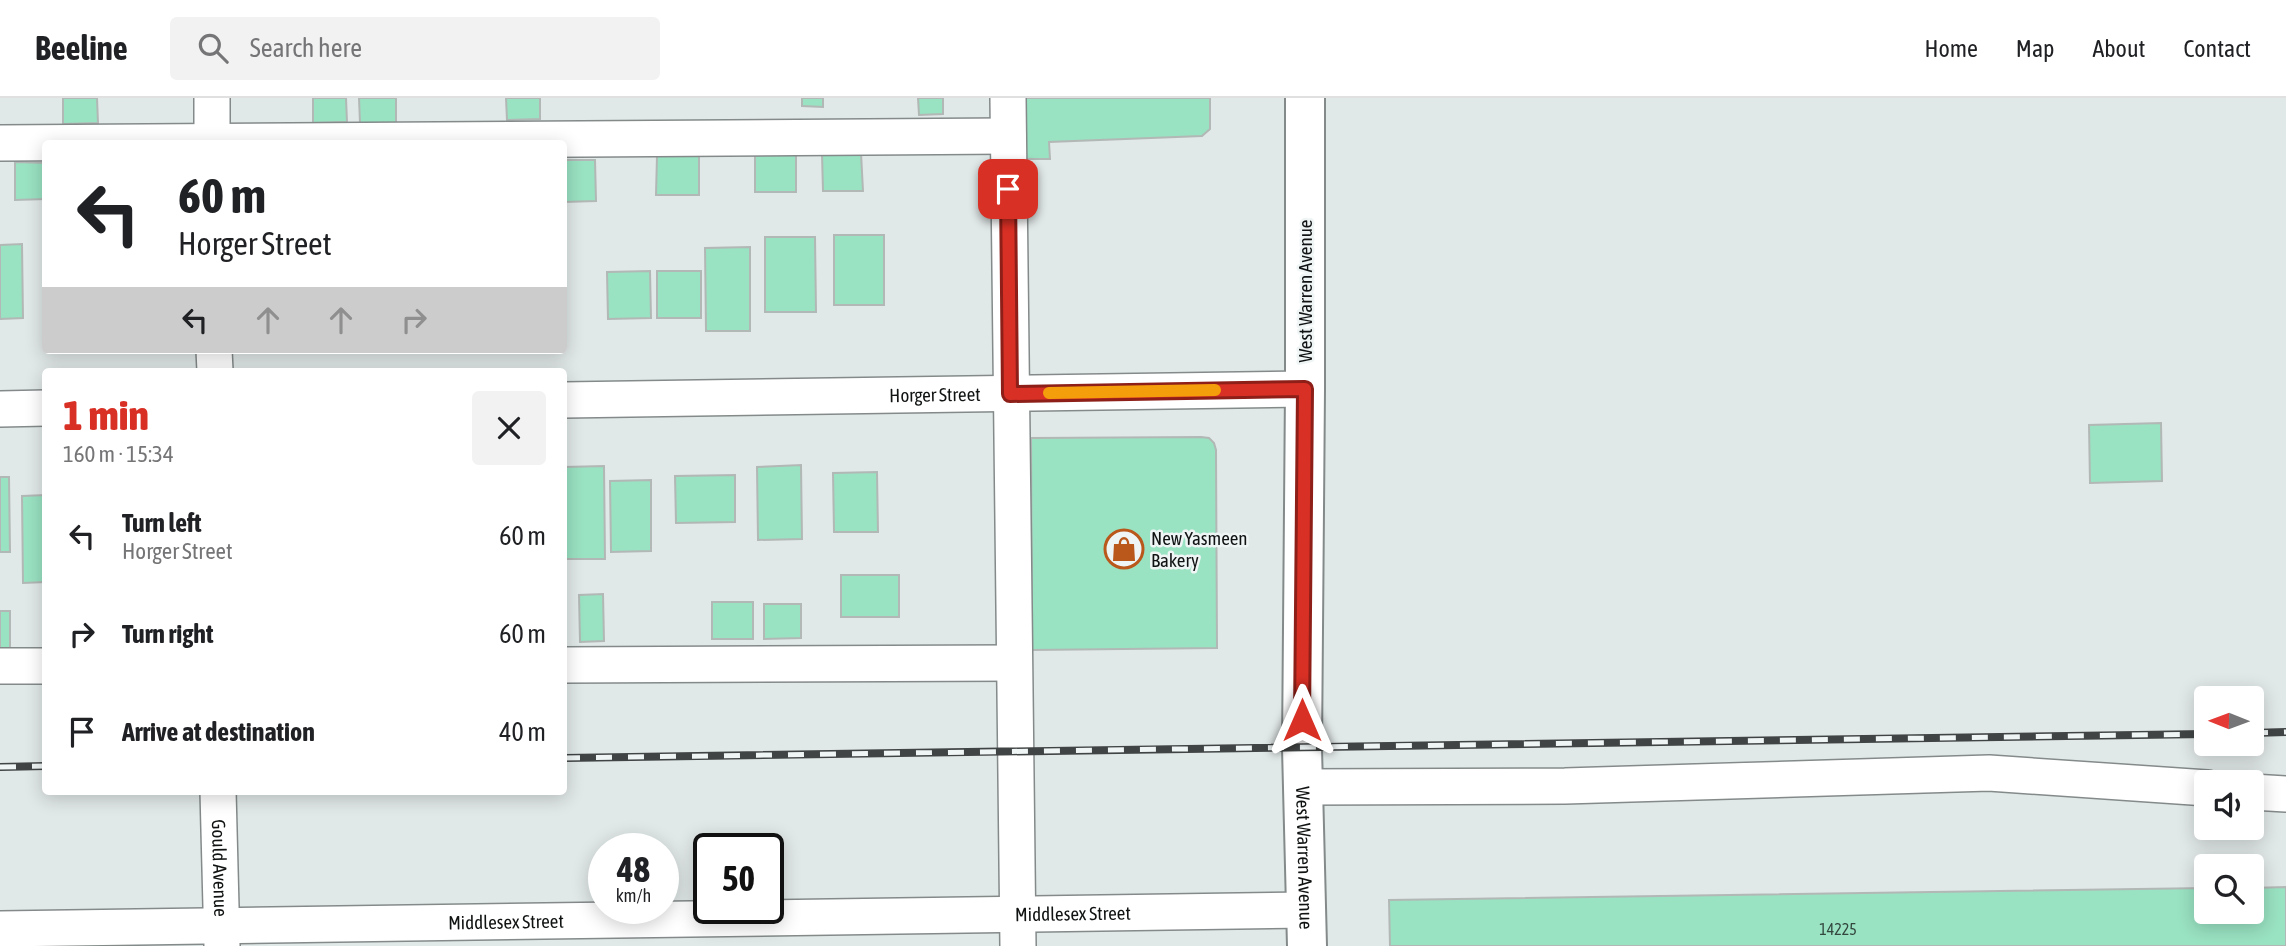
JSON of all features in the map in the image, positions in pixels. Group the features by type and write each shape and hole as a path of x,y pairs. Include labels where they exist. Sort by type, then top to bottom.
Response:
{"main road":[{"name":"West Warren Avenue","path":"1305,98 1303,787 1307,928"}],"street":[{"path":"212,98 212,140"},
{"path":"1007,98 1018,930"},
{"path":"477,140 1008,136"},
{"path":"0,143 42,143"},
{"name":"Horger Street","path":"567,400 1305,389"},
{"path":"0,409 42,408"},
{"path":"567,665 1014,663"},
{"path":"0,666 42,666"},
{"path":"1303,787 1565,786 1989,773 2194,787"},
{"path":"2264,793 2286,794"},
{"name":"Gould Avenue","path":"218,795 221,936"},
{"name":"Middlesex Street","path":"0,929 221,936 1307,928"}],"building":[{"path":"63,98 97,98 98,123 63,124"},
{"path":"313,98 346,98 347,122 313,123"},
{"path":"359,98 396,98 396,123 360,123"},
{"path":"506,98 540,98 540,119 507,120"},
{"path":"802,98 823,98 823,107 802,106"},
{"path":"918,98 943,98 943,114 919,115"},
{"path":"1025,98 1210,98 1210,129 1202,136 1049,142 1050,159 1025,159"},
{"path":"861,153 863,191 823,191 822,154"},
{"path":"755,155 796,155 796,192 755,192"},
{"path":"657,156 699,156 699,195 656,195"},
{"path":"567,160 595,160 596,201 567,202"},
{"path":"15,162 42,163 42,199 15,200"},
{"path":"834,235 884,235 884,305 834,305"},
{"path":"765,237 815,237 816,312 765,312"},
{"path":"22,244 23,318 0,319 0,245"},
{"path":"750,247 750,331 706,331 705,248"},
{"path":"650,271 651,318 608,319 607,272"},
{"path":"657,271 701,271 701,318 657,318"},
{"path":"2161,423 2162,481 2090,483 2089,425"},
{"name":"New Yasmeen Bakery","path":"1031,438 1209,438 1216,450 1217,648 1032,650"},
{"path":"801,465 802,539 758,540 757,467"},
{"path":"604,466 605,559 567,559 567,467"},
{"path":"877,472 878,532 834,532 833,473"},
{"path":"735,475 735,522 676,523 675,476"},
{"path":"0,477 9,477 10,552 0,552"},
{"path":"651,480 651,551 611,552 610,481"},
{"path":"42,495 42,582 23,583 22,496"},
{"path":"841,575 899,575 899,617 841,617"},
{"path":"603,594 604,641 580,642 579,595"},
{"path":"712,602 753,602 753,639 712,639"},
{"path":"764,604 801,604 801,638 764,639"},
{"path":"0,611 10,611 10,648 0,648"},
{"path":"2286,887 2286,946 1390,946 1389,900 2194,888 2194,924 2264,924 2264,888"}],"railway":[{"path":"2264,733 2286,732"},
{"path":"567,758 2194,734"},
{"path":"0,767 42,766"}],"slow traffic":[{"path":"1049,393 1215,390"}],"place":[{"name":"New Yasmeen Bakery","path":"1124,549"}],"route":[{"path":"1008,189 1010,394 1305,389 1302,720"}]}
